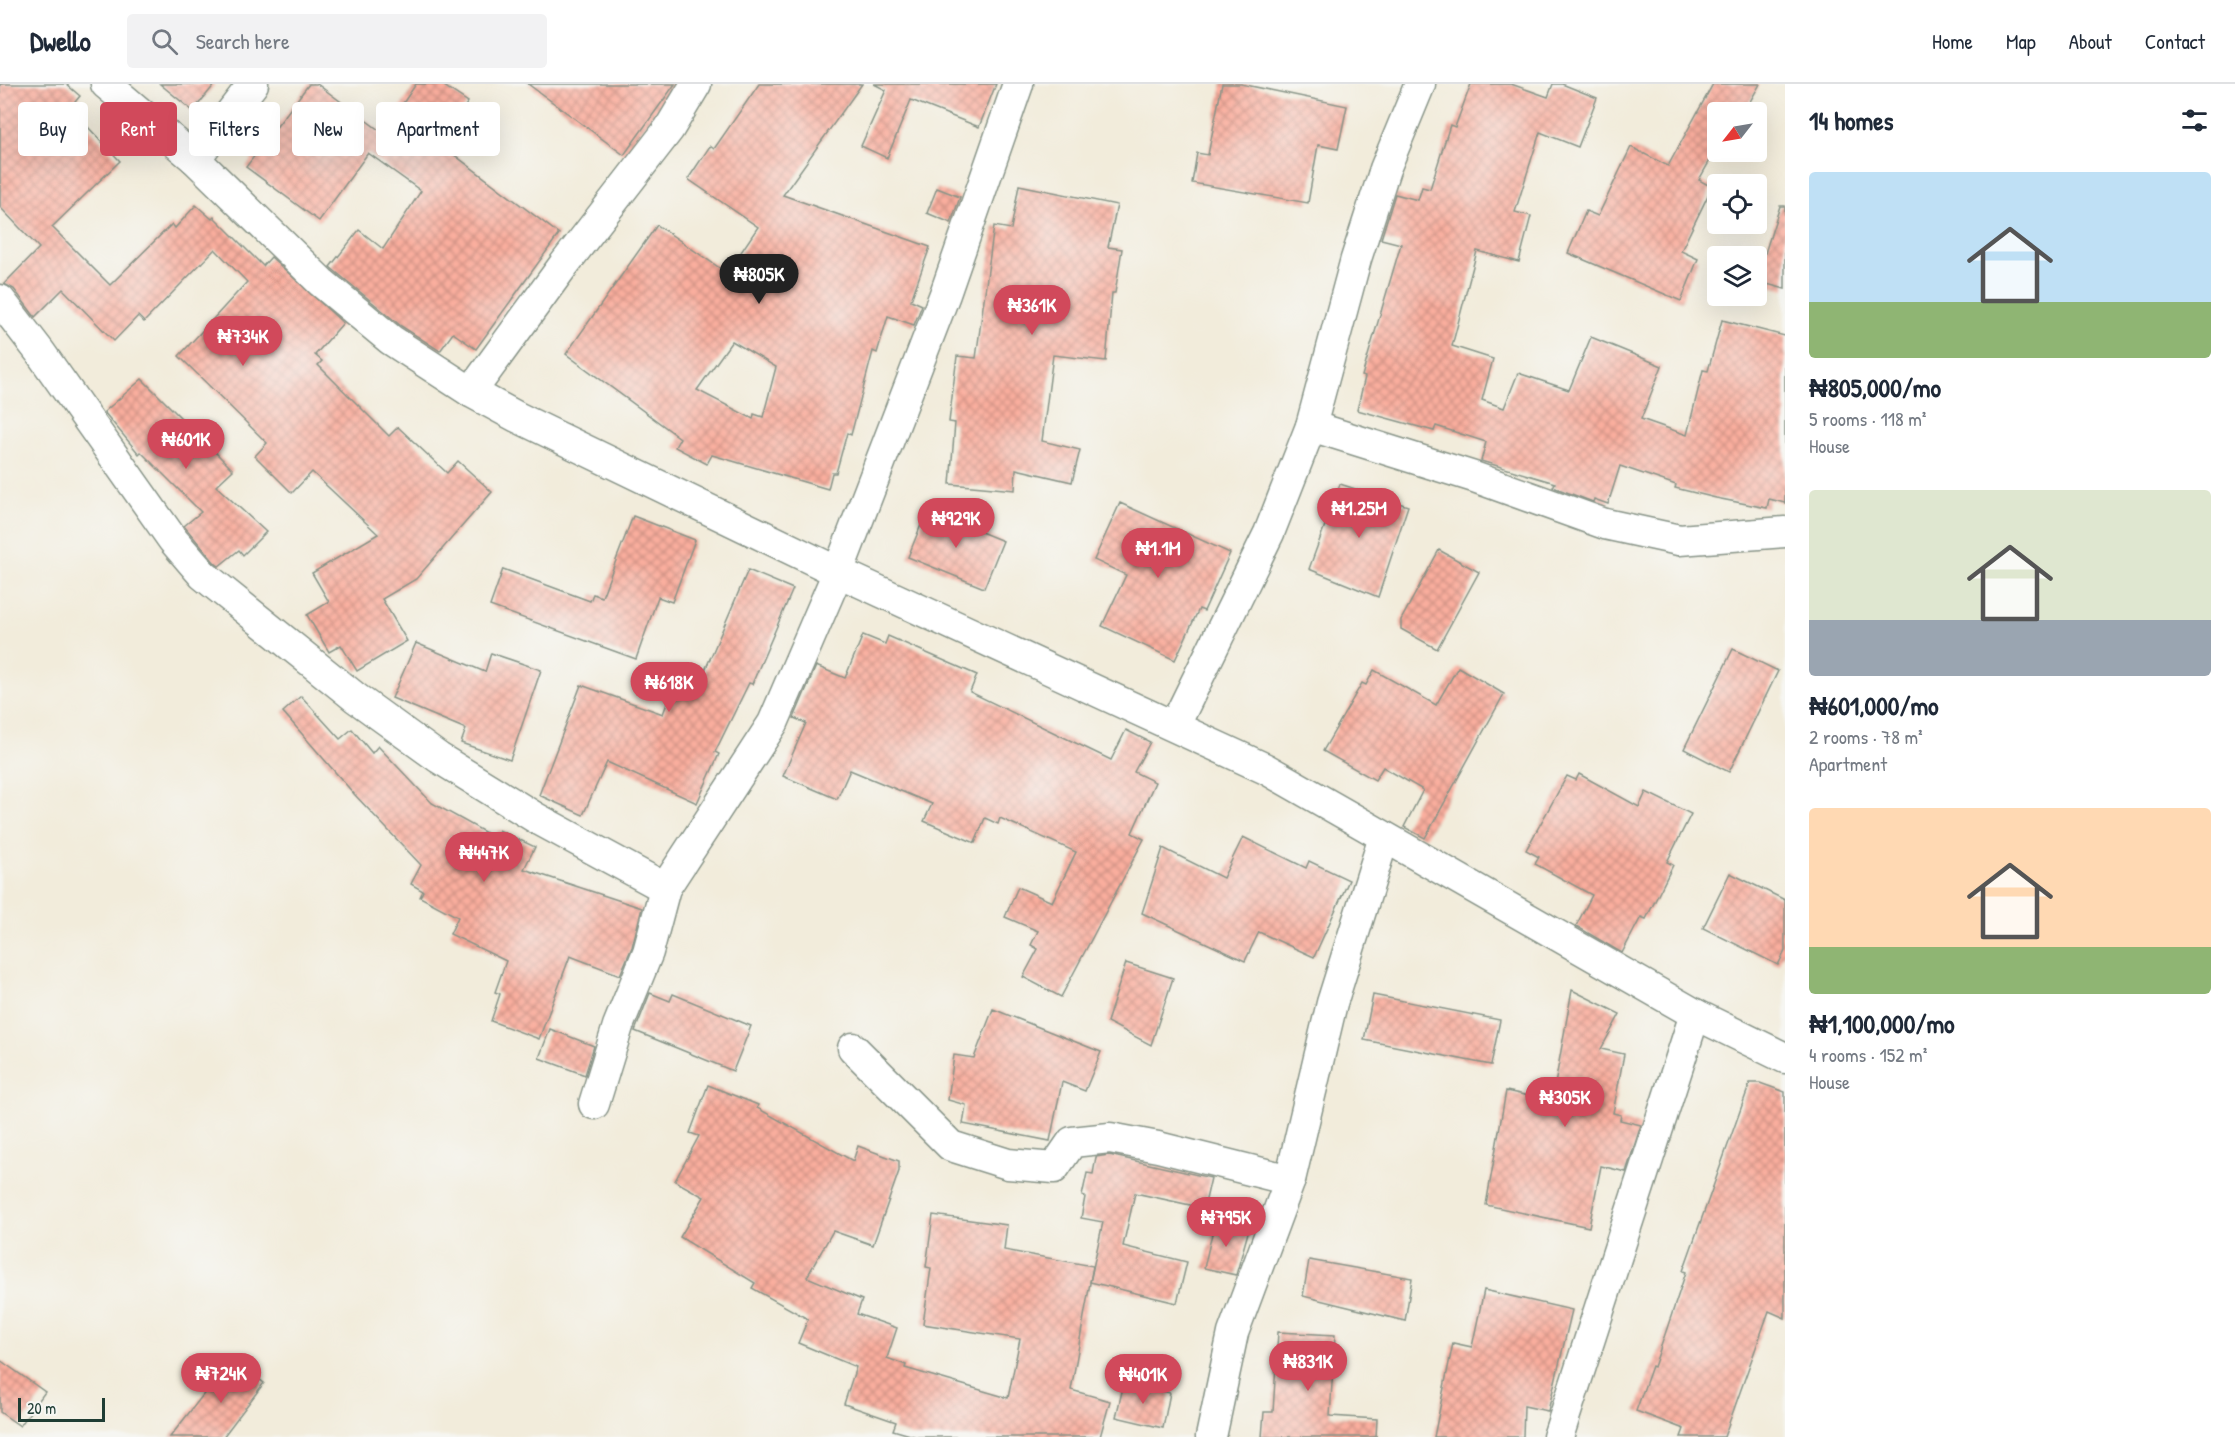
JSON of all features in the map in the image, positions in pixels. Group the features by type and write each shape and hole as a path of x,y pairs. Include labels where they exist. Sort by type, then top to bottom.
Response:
{"street":[{"path":"106,84 195,159 321,282 391,340 471,392 517,417 838,572 1175,725 1266,769 1695,1014 1785,1058"},
{"path":"195,159 253,84"},
{"path":"471,392 563,266 669,129 696,84"},
{"path":"594,1104 618,1026 648,952 665,888 773,723 838,572 945,294 1018,84"},
{"path":"1175,725 1269,532 1311,426 1367,225 1385,169 1420,84"},
{"path":"0,300 40,352 173,540 203,575 356,698 439,758 537,818 665,888"},
{"path":"1311,426 1474,477 1605,524 1679,540 1785,532"},
{"path":"1211,1437 1233,1333 1290,1180 1332,1003 1384,837"},
{"path":"1558,1437 1695,1014"},
{"path":"853,1048 951,1146 986,1158 1008,1164 1054,1168 1072,1143 1110,1138 1158,1147 1290,1180"}],"building":[{"path":"0,84 66,84 80,96 75,102 18,102 18,156 88,156 88,127 100,140 100,156 115,156 120,161 52,227 110,285 172,224 175,228 196,205 212,219 214,217 263,266 271,257 343,323 315,355 322,361 318,365 389,436 398,427 447,473 458,461 492,492 416,579 382,599 407,641 357,671 341,645 329,652 307,615 329,602 312,573 378,534 312,472 292,493 255,456 267,443 179,356 247,282 215,249 144,322 138,316 114,341 63,289 35,317 14,289 4,284 39,248 0,207"},
{"path":"160,84 215,84 200,102 189,102 189,108"},
{"path":"309,84 317,84 341,102 295,102"},
{"path":"416,84 441,84 468,102 404,102"},
{"path":"528,84 675,84 624,155"},
{"path":"759,84 862,84 783,195 930,247 911,300 922,305 914,325 888,316 877,353 873,351 851,435 847,433 836,473 832,473 828,489 712,455 707,464 675,447 680,438 566,354 657,225 727,273 758,227 688,179 710,146 714,149","holes":["732,341 776,367 763,417 754,414 753,419 697,390"]},
{"path":"874,84 996,84 979,127 911,100 887,158 861,146 886,90"},
{"path":"1222,84 1241,84 1347,106 1338,149 1318,145 1308,203 1192,183 1197,153 1208,155"},
{"path":"1471,84 1511,84 1548,97 1553,84 1562,84 1597,98 1578,147 1540,132 1515,212 1531,216 1519,262 1477,251 1452,346 1493,359 1482,400 1504,408 1518,373 1569,390 1591,337 1662,366 1641,419 1687,435 1703,370 1708,371 1722,320 1785,336 1785,503 1769,499 1767,508 1716,498 1675,488 1676,485 1620,466 1608,504 1594,499 1593,502 1553,487 1555,483 1481,461 1486,442 1436,426 1434,431 1357,410 1365,377 1362,376 1401,244 1381,239 1395,194 1418,200 1422,187 1430,189 1450,125 1455,127"},
{"path":"1713,84 1760,84 1750,102 1707,102 1707,162 1709,162 1699,180 1707,184 1707,197 1681,251 1698,259 1681,301 1568,253 1586,211 1598,216 1631,147 1668,166"},
{"path":"292,106 292,156 364,156 364,119 376,128 376,156 456,156 559,234 476,349 453,333 440,351 401,326 330,267 359,230 383,249 421,191 368,153 319,221 246,167 254,156 280,156 280,122"},
{"path":"1019,185 1117,205 1108,247 1122,249 1115,293 1112,293 1106,361 1053,355 1042,441 1080,450 1072,482 1016,469 1015,490 950,484 955,423 949,422 957,356 976,358 994,226 1011,229"},
{"path":"937,188 960,197 951,223 927,213"},
{"path":"1780,206 1785,206 1785,289 1767,284 1767,247"},
{"path":"142,379 233,470 216,486 266,532 243,555 239,550 219,566 215,563 184,526 201,512 141,452 139,454 104,412"},
{"path":"1340,484 1408,506 1378,597 1309,569"},
{"path":"1120,503 1230,553 1204,611 1199,609 1175,660 1102,626 1126,575 1094,560"},
{"path":"927,510 1003,541 984,588 908,557"},
{"path":"633,516 695,540 672,602 658,597 636,659 490,606 503,569 590,601 593,594 602,597"},
{"path":"1439,550 1479,572 1437,649 1401,629 1401,620"},
{"path":"748,570 793,589 752,684 749,683 715,752 719,754 697,803 607,762 583,815 539,795 581,685 663,714 681,666 703,675"},
{"path":"863,635 885,644 888,636 977,675 970,692 1111,760 1126,730 1150,742 1134,772 1155,782 1132,833 1144,839 1061,997 1023,977 1038,949 1031,945 1038,931 1005,917 1018,887 1052,902 1076,852 1000,818 998,824 985,818 975,843 924,821 932,804 850,770 837,799 783,776 806,723 794,718 816,666 845,678"},
{"path":"416,643 485,672 491,653 541,670 510,760 461,743 466,729 392,698"},
{"path":"1733,649 1778,671 1729,772 1684,749"},
{"path":"1458,667 1504,694 1425,838 1404,827 1423,790 1383,767 1375,780 1323,751 1362,683 1366,685 1374,670 1436,705"},
{"path":"301,696 340,739 352,729 372,753 378,746 432,803 495,838 499,830 535,847 524,869 642,908 632,947 620,975 570,956 539,1039 491,1021 500,994 495,992 506,961 450,934 458,917 420,897 423,891 411,884 421,865 355,795 283,712"},
{"path":"1579,774 1639,807 1646,792 1691,814 1667,862 1673,865 1646,919 1641,917 1622,953 1576,926 1592,895 1535,864 1539,857 1526,850 1567,776 1576,780"},
{"path":"1243,837 1306,868 1309,861 1349,880 1314,957 1259,932 1245,961 1142,913 1163,848 1223,878"},
{"path":"1730,873 1785,900 1785,951 1778,965 1703,928"},
{"path":"1126,963 1173,978 1151,1045 1107,1022"},
{"path":"1572,990 1620,1014 1601,1049 1624,1054 1613,1113 1621,1115 1620,1120 1641,1125 1626,1172 1601,1166 1589,1227 1486,1205 1506,1091 1552,1101"},
{"path":"650,993 670,1001 673,994 751,1026 733,1071 635,1031"},
{"path":"1373,995 1500,1020 1491,1065 1364,1040"},
{"path":"993,1009 1101,1052 1085,1091 1062,1082 1050,1141 963,1124 966,1105 948,1100 954,1055 974,1058"},
{"path":"550,1029 594,1046 585,1075 539,1058"},
{"path":"1750,1083 1760,1083 1785,1092 1785,1318 1769,1311 1724,1437 1681,1437 1684,1429 1636,1411 1652,1366 1654,1367 1686,1272 1683,1271"},
{"path":"708,1085 758,1105 757,1108 853,1161 858,1146 899,1161 899,1171 873,1245 833,1231 807,1277 862,1300 857,1314 897,1328 887,1358 906,1365 905,1368 1008,1398 1020,1339 923,1324 931,1268 926,1267 933,1215 1007,1225 1004,1250 1093,1266 1071,1390 1110,1401 1100,1437 917,1437 893,1430 896,1422 844,1404 856,1367 798,1343 808,1319 752,1288 755,1283 680,1237 704,1197 675,1181 699,1136 690,1133"},
{"path":"1109,1155 1211,1178 1204,1208 1135,1193 1123,1246 1187,1262 1177,1303 1090,1282 1103,1222 1081,1218 1085,1197 1082,1196 1087,1173 1093,1174 1096,1157"},
{"path":"1215,1221 1249,1229 1236,1275 1204,1268"},
{"path":"1309,1260 1412,1278 1405,1321 1303,1296"},
{"path":"1484,1290 1572,1310 1548,1411 1524,1406 1523,1437 1434,1437 1453,1343 1472,1347"},
{"path":"1278,1332 1335,1335 1330,1416 1377,1419 1376,1437 1262,1437 1264,1412 1273,1412"},
{"path":"232,1358 264,1383 223,1437 170,1437"},
{"path":"0,1360 45,1392 20,1426 0,1412"},
{"path":"1124,1383 1170,1393 1163,1428 1116,1417"}]}
